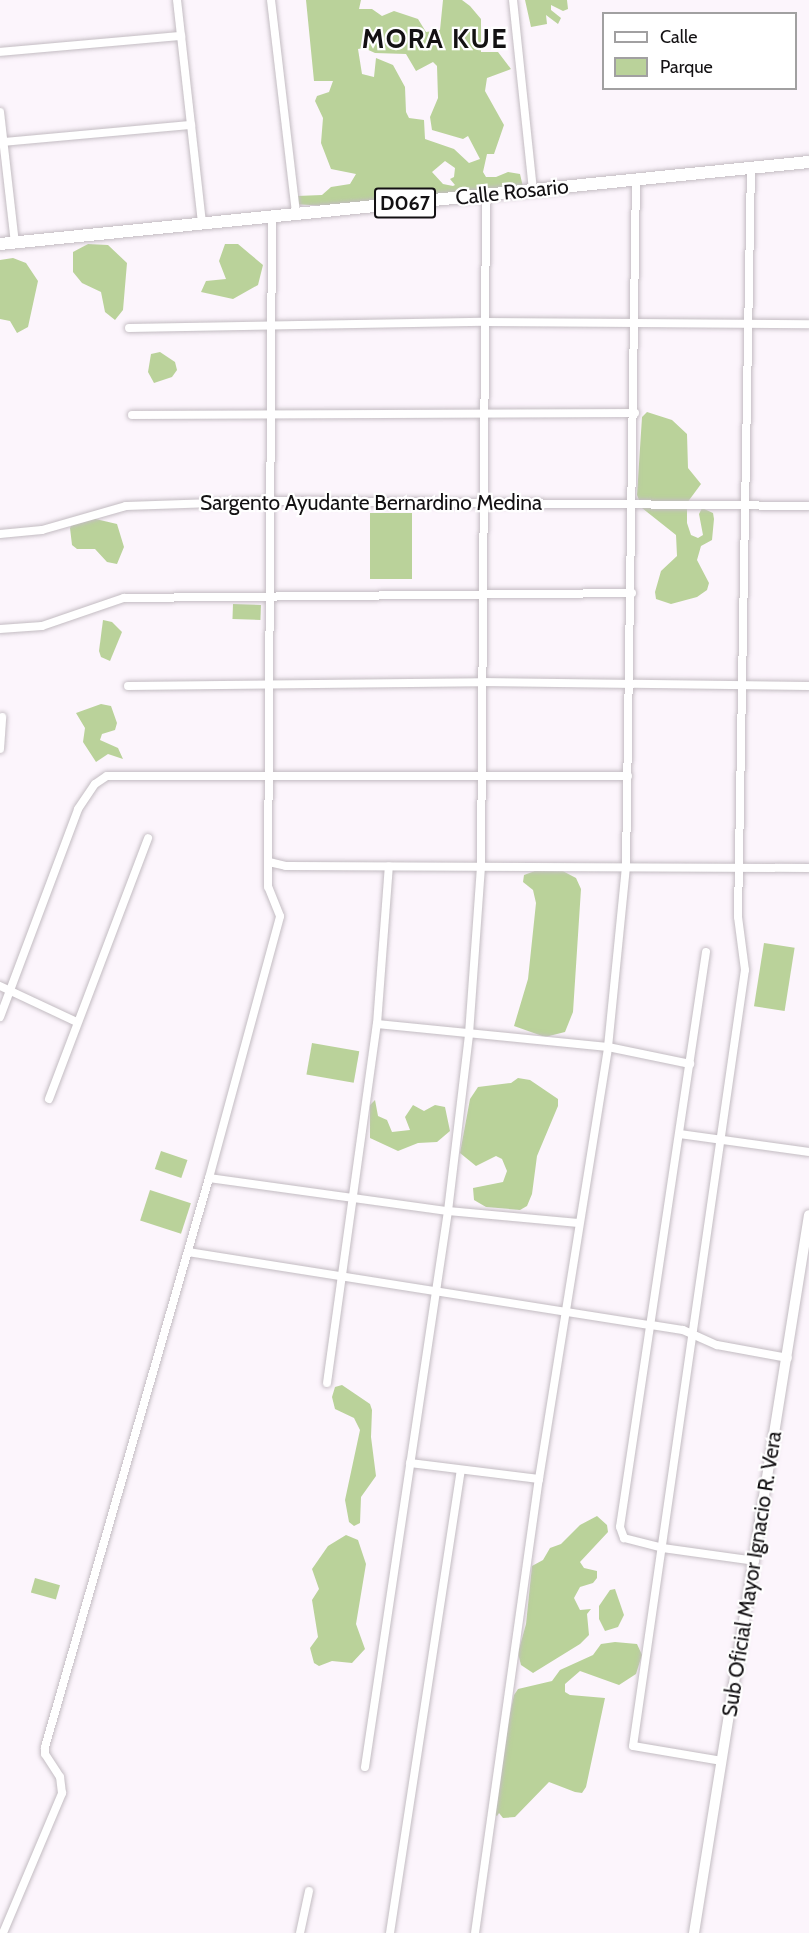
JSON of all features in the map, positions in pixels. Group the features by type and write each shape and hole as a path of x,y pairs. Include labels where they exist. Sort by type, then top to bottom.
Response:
{"main road":[{"name":"Calle Rosario","path":"0,244 809,162"}],"street":[{"path":"177,0 202,224"},
{"path":"271,0 296,214"},
{"path":"513,0 533,190"},
{"path":"0,52 181,36"},
{"path":"0,112 15,243"},
{"path":"3,142 191,125"},
{"path":"722,1761 633,1746 746,963 738,917 750,168"},
{"path":"475,1933 539,1479 608,1047 626,867 635,414 636,180"},
{"path":"365,1767 448,1211 469,1034 481,868 486,195"},
{"path":"3,1933 62,1793 60,1777 45,1754 45,1747 209,1178 280,916 269,892 272,217"},
{"path":"129,328 484,322 809,324"},
{"path":"132,415 272,412 635,414"},
{"name":"Sargento Ayudante Bernardino Medina","path":"0,534 42,530 126,506 272,501 809,506"},
{"path":"0,629 42,626 124,598 632,593"},
{"path":"128,686 481,682 809,686"},
{"path":"0,748 2,717"},
{"path":"0,1017 78,809 95,784 107,776 268,773 628,776"},
{"path":"49,1099 148,838"},
{"path":"269,862 286,866 809,868"},
{"path":"327,1383 377,1024 389,866"},
{"path":"706,952 620,1527 624,1538 663,1548 754,1561"},
{"path":"0,986 78,1022"},
{"path":"377,1024 608,1047 690,1064"},
{"path":"680,1134 809,1152"},
{"path":"209,1178 448,1211 579,1223"},
{"name":"Sub Oficial Mayor Ignacio R. Vera","path":"694,1933 788,1358 809,1215"},
{"path":"188,1252 651,1325 693,1335 717,1345 788,1358"},
{"path":"410,1463 539,1479"},
{"path":"390,1933 461,1470"},
{"path":"300,1933 309,1891"}],"green space":[{"path":"306,0 361,0 359,9 372,9 382,16 394,11 418,19 426,32 440,30 443,0 462,0 481,19 481,52 498,52 511,69 487,78 485,91 504,125 494,154 487,154 483,172 486,177 496,177 508,172 520,174 523,187 329,206 291,204 297,196 322,195 331,187 350,184 356,174 331,169 321,143 323,118 315,101 317,96 329,92 333,81 314,81","holes":["364,48 375,53 406,54 416,71 433,62 437,66 438,98 430,117 432,130 463,139 468,136 480,159 469,163 454,149 425,139 424,120 409,118 406,112 405,87 393,65 376,58 374,77 362,74 358,49","445,161 455,168 454,177 450,179 455,185 453,186 443,184 432,172"]},
{"path":"525,0 567,0 568,9 563,11 551,5 551,10 561,18 558,24 546,15 547,24 531,27"},
{"path":"88,244 108,245 127,263 123,310 115,320 105,312 101,292 82,283 73,272 73,252"},
{"path":"225,244 238,244 263,265 258,285 233,299 201,292 206,281 226,279 219,261"},
{"path":"13,258 26,263 38,281 28,327 17,333 10,321 0,319 0,260"},
{"path":"160,352 175,362 177,370 172,377 154,383 148,372 151,354"},
{"path":"647,412 672,420 687,434 688,468 701,484 687,503 687,523 691,535 698,538 703,535 699,514 702,508 713,513 714,519 712,540 701,546 697,560 709,583 707,590 697,597 671,604 656,599 655,592 661,571 677,556 676,535 642,508 637,495 642,417"},
{"path":"370,513 412,513 412,579 370,579"},
{"path":"87,517 117,524 124,547 117,564 107,562 95,549 77,549 72,545 70,528 74,521"},
{"path":"233,604 261,605 260,620 232,619"},
{"path":"103,620 112,622 122,632 110,661 101,657 99,651"},
{"path":"101,704 111,706 117,723 115,730 102,734 100,740 118,748 123,759 108,754 96,762 83,742 85,728 76,713"},
{"path":"543,868 557,868 576,878 581,889 573,1012 565,1032 545,1037 514,1026 528,979 536,903 533,890 523,882 524,875"},
{"path":"764,943 795,948 785,1011 754,1006"},
{"path":"312,1043 359,1051 354,1083 306,1075"},
{"path":"518,1078 530,1080 558,1099 558,1106 537,1156 532,1194 527,1206 520,1210 486,1207 474,1200 473,1188 503,1182 507,1171 502,1159 496,1156 476,1166 460,1153 470,1099 478,1087 511,1083"},
{"path":"375,1100 378,1116 387,1120 392,1132 410,1130 405,1117 413,1105 424,1111 435,1105 445,1107 450,1131 437,1142 418,1143 398,1151 370,1138 370,1105"},
{"path":"161,1151 187,1160 181,1178 155,1169"},
{"path":"150,1190 191,1203 181,1234 140,1220"},
{"path":"342,1385 370,1404 372,1410 371,1437 376,1476 361,1497 360,1523 354,1526 349,1522 345,1500 360,1430 354,1418 335,1409 332,1397 335,1387"},
{"path":"597,1516 607,1525 608,1532 580,1562 584,1568 597,1571 597,1578 593,1583 580,1587 574,1598 580,1610 591,1609 587,1614 589,1635 580,1644 533,1673 521,1665 518,1653 526,1624 532,1566 543,1560 550,1548 561,1544 580,1525"},
{"path":"346,1535 358,1540 366,1564 356,1624 365,1649 352,1663 332,1661 319,1666 314,1663 310,1648 318,1637 312,1600 319,1589 312,1569 328,1546"},
{"path":"35,1578 60,1585 56,1600 31,1592"},
{"path":"615,1589 624,1615 618,1627 605,1631 599,1619 599,1606 610,1590"},
{"path":"615,1642 637,1644 642,1655 636,1674 619,1685 580,1671 565,1684 565,1692 570,1695 605,1698 586,1787 582,1793 549,1782 515,1817 503,1818 499,1813 497,1816 489,1812 514,1695 518,1689 552,1681 560,1670 593,1655 601,1644"}],"district":[{"name":"MORA KUE","path":"435,39"}]}
